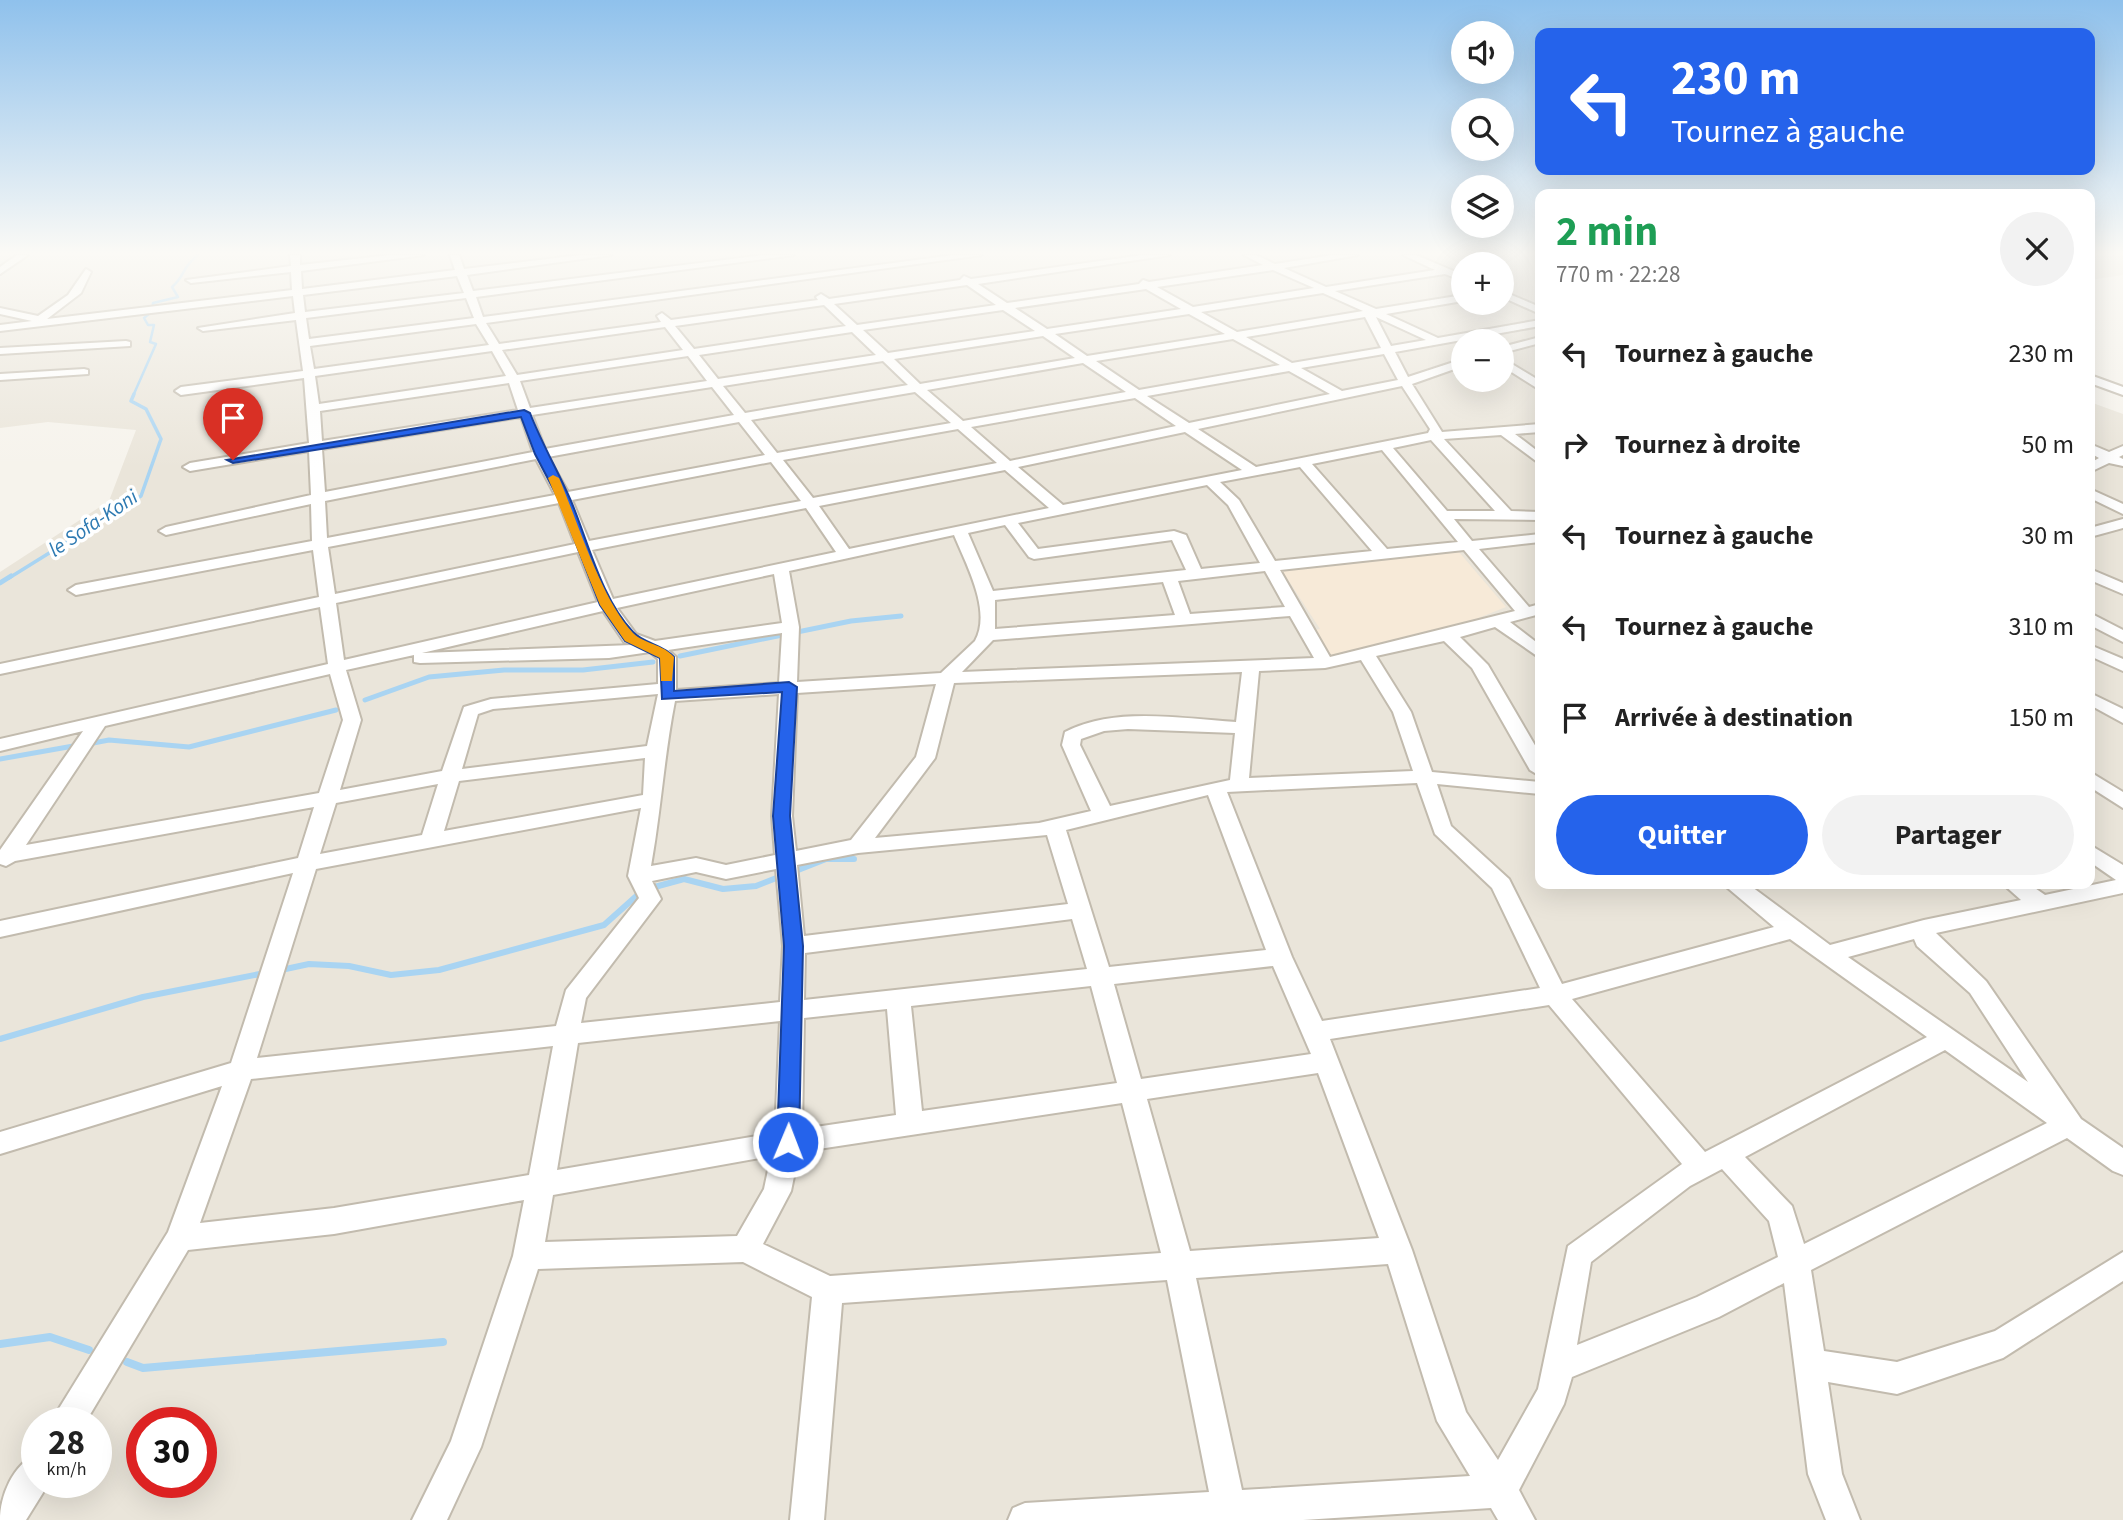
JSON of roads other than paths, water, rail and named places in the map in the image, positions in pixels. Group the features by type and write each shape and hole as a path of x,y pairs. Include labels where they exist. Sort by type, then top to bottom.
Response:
{"street":[{"path":"203,328 220,326"},
{"path":"76,1407 180,1238 241,1070 352,720 337,669 320,544 319,497 313,446 314,408 303,326"},
{"path":"306,343 441,326"},
{"path":"429,1520 465,1447 528,1256 574,996 650,899 643,885 653,800 655,751 667,692 667,657 652,646 630,638 607,605 564,498 540,454 513,378 483,326"},
{"path":"181,391 654,326"},
{"path":"669,326 808,502 846,555"},
{"path":"852,326 920,390 1060,510"},
{"path":"314,408 875,326"},
{"path":"1035,326 1251,470"},
{"path":"190,467 1086,326"},
{"path":"1217,326 1340,395"},
{"path":"166,531 319,497 540,454 1296,326"},
{"path":"1377,326 1405,382 1436,429 1434,436"},
{"path":"1402,326 1451,348"},
{"path":"76,590 772,458 1523,326"},
{"path":"1514,347 1535,341"},
{"path":"0,351 126,344"},
{"path":"1525,344 1535,350"},
{"path":"0,669 583,547 1008,464 1405,382 1451,366"},
{"path":"1514,368 1535,383"},
{"path":"0,377 84,372"},
{"path":"2095,381 2123,391"},
{"path":"0,745 607,605 959,530 1301,460 1434,436 1535,428"},
{"path":"1504,431 1535,456"},
{"path":"1434,436 1506,515"},
{"path":"431,841 470,710 479,706 667,692 1138,668 1325,663 1448,635 1532,611 1468,545 1384,446"},
{"path":"2095,450 2117,461"},
{"path":"2095,467 2117,461 2123,450"},
{"path":"1301,460 1383,554"},
{"path":"1209,480 1234,503 1325,663"},
{"path":"2095,494 2123,491"},
{"path":"2095,497 2123,510"},
{"path":"1442,515 1535,516"},
{"path":"1009,520 1034,554 1174,535 1181,538 1194,572"},
{"path":"2095,531 2123,523"},
{"path":"858,846 925,758 946,678 988,635 987,596 959,530"},
{"path":"987,596 1267,564 1535,538"},
{"path":"745,1249 777,1191 788,1142 794,946 782,816 791,632 781,569"},
{"path":"2095,575 2123,574"},
{"path":"1168,575 1184,619"},
{"path":"2095,577 2123,589"},
{"path":"988,635 1294,611"},
{"path":"2095,621 2123,616"},
{"path":"1498,621 1535,649"},
{"path":"2095,621 2123,637"},
{"path":"379,659 609,653 791,632"},
{"path":"1448,635 1479,665 1535,761"},
{"path":"2095,652 2123,666"},
{"path":"1366,654 1402,712 1442,829 1501,884 1555,995 1713,1160 1782,1215 1795,1263 1812,1364 1825,1474 1843,1520"},
{"path":"1251,667 1243,728 1227,786 1279,957 1315,1032 1398,1250 1453,1420 1518,1520"},
{"path":"2095,701 2123,717"},
{"path":"3,860 99,722"},
{"path":"1103,814 1071,745 1072,736 1079,730 1126,723 1243,728"},
{"path":"3,860 330,796 450,776 655,751"},
{"path":"643,885 696,866 726,872 786,870 858,846 1055,826 1227,786 1424,777 1535,788"},
{"path":"2095,782 2123,802"},
{"path":"0,929 307,863 653,800"},
{"path":"1055,826 1101,978 1129,1090 1179,1265 1230,1514"},
{"path":"2095,856 2123,876"},
{"path":"1827,954 2038,901 2123,886"},
{"path":"1740,889 1793,930 2122,1161"},
{"path":"2021,889 2038,901"},
{"path":"794,946 1080,910"},
{"path":"1924,928 1925,940 1978,987 2070,1124"},
{"path":"1315,1032 1555,995 1793,930"},
{"path":"0,1143 241,1070 1279,957"},
{"path":"898,998 910,1123"},
{"path":"1500,1492 1553,1393 1577,1255 1680,1178 1947,1038"},
{"path":"180,1238 334,1220 788,1142 1325,1062"},
{"path":"1558,1368 1708,1307 2070,1124"},
{"path":"528,1256 745,1249 828,1290 1398,1250"},
{"path":"1812,1364 1896,1378 2003,1343 2123,1265"},
{"path":"807,1520 828,1290"},
{"path":"1025,1520 1230,1514 1500,1492"},
{"path":"7,1520 21,1497"}],"waterway":[{"name":"le Sofa-Koni","path":"133,396 156,344 150,342 154,326"},
{"name":"le Sofa-Koni","path":"9,578 141,496 161,439 146,409 131,401 134,394"},
{"name":"le Sofa-Koni","path":"0,583 11,576"},
{"path":"680,656 851,621 901,616"},
{"path":"365,700 429,677 504,670 583,670 653,662"},
{"path":"88,744 109,740 189,747 336,710"},
{"path":"0,759 79,745"},
{"path":"793,872 826,859 854,859"},
{"path":"651,888 684,879 723,889 756,886 784,875"},
{"path":"281,970 309,964 349,966 391,975 439,970 604,925 642,891"},
{"path":"0,1039 143,997 265,973"},
{"path":"0,1344 50,1337 89,1350"},
{"path":"127,1362 143,1368 443,1342"}]}
